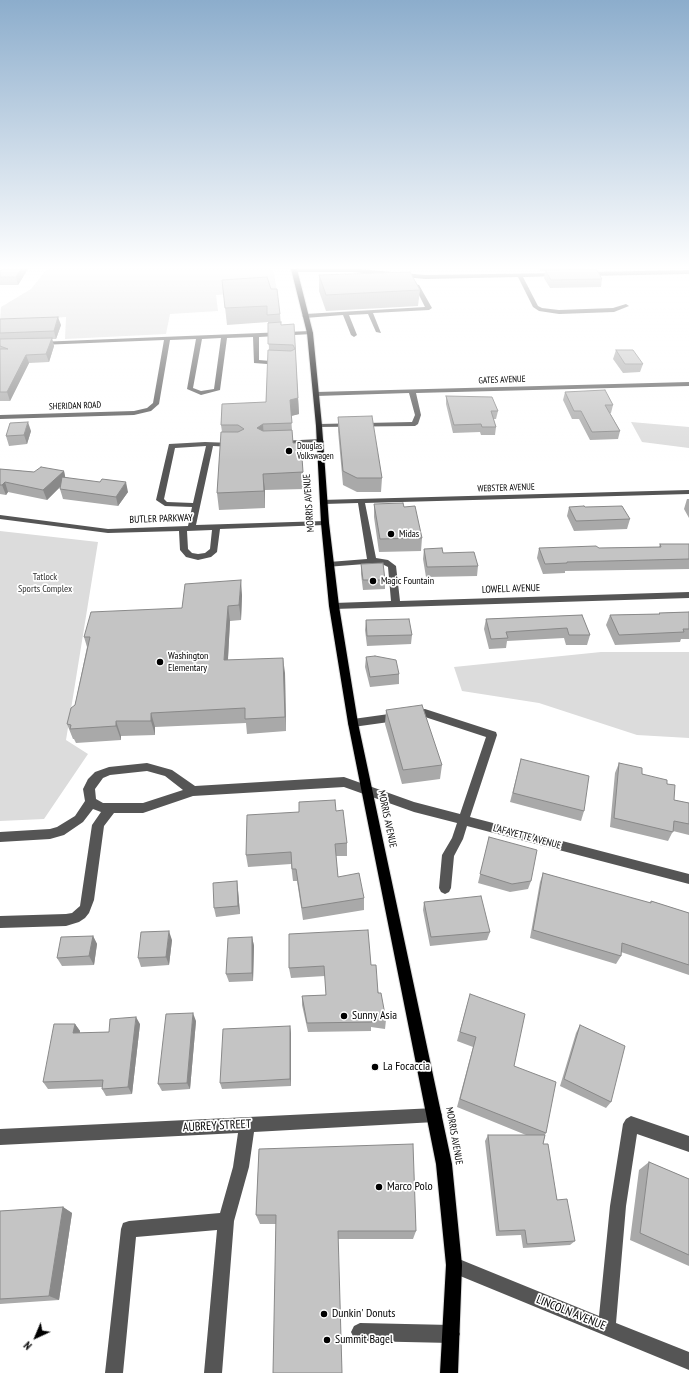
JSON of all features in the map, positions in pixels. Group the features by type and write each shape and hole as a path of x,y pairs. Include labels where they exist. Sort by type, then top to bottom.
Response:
{"main road":[{"name":"MORRIS AVENUE","path":"310,333 319,426 325,524 334,606 353,723 366,790 444,1164 454,1265 449,1373"}],"street":[{"path":"36,344 306,333"},
{"path":"256,334 256,362 285,363"},
{"path":"199,337 190,389 201,393 217,390 224,336"},
{"name":"SHERIDAN ROAD","path":"0,417 134,413 149,410 156,404 167,338"},
{"name":"GATES AVENUE","path":"316,394 689,384"},
{"path":"319,426 415,424 418,415 412,391"},
{"path":"272,443 320,441"},
{"path":"196,505 165,504 160,500 172,446 176,444 240,445"},
{"path":"210,445 196,505 187,529 184,550 189,556 198,557 208,555 214,550 216,528"},
{"name":"WEBSTER AVENUE","path":"324,502 689,492"},
{"path":"361,501 372,560"},
{"name":"BUTLER PARKWAY","path":"0,517 108,531 325,524"},
{"path":"330,565 379,560 392,566 396,604"},
{"name":"LOWELL AVENUE","path":"334,606 689,594"},
{"path":"353,723 425,713 492,734 457,839 448,854 445,888"},
{"path":"0,922 66,920 75,918 85,909 88,900 98,825 110,809 102,808 91,802 89,796 92,782 99,775 109,771 130,768 147,768 168,773 193,791"},
{"name":"LAFAYETTE AVENUE","path":"110,809 143,808 193,791 344,782 414,807 689,879"},
{"path":"0,837 50,834 60,831 79,819 91,802"},
{"name":"AUBREY STREET","path":"0,1137 435,1115"},
{"path":"213,1373 226,1221 241,1167 247,1124"},
{"path":"608,1328 618,1206 631,1124 689,1144"},
{"path":"114,1373 129,1229 226,1221"},
{"name":"LINCOLN AVENUE","path":"454,1265 689,1361"},
{"path":"360,1332 451,1334"}],"green space":[{"path":"65,333 166,333 166,334 65,339"},
{"path":"631,422 689,427 689,448 642,442"},
{"name":"Tatlock Sports Complex","path":"0,531 98,542 66,740 88,754 44,819 0,821"},
{"path":"601,652 689,652 689,738 637,735 539,703 462,691 454,667"}],"building":[{"path":"268,333 294,333 298,398 290,400 292,423 263,424 257,428 263,431 292,430 293,443 301,443 303,472 263,474 264,491 217,493 221,432 238,432 244,429 238,425 221,425 222,404 266,402 268,350 291,351 295,349 293,345 268,344"},
{"path":"52,338 46,354 26,355 7,392 0,392 0,349 8,349 0,346 0,339"},
{"path":"616,350 633,350 643,364 625,364"},
{"path":"605,390 613,405 605,405 620,431 592,432 581,411 574,411 565,392"},
{"path":"446,396 492,397 498,411 491,411 496,427 482,427 481,424 454,425"},
{"path":"372,416 382,478 357,478 343,471 338,417"},
{"path":"28,422 24,435 6,436 10,423"},
{"path":"41,467 64,471 43,490 5,482 0,485 0,469 34,472"},
{"path":"62,477 100,482 102,479 126,482 116,497 60,489"},
{"path":"403,503 404,507 415,506 422,538 380,539 374,504"},
{"path":"622,506 630,519 576,521 569,507"},
{"path":"660,544 689,544 689,559 567,562 545,564 539,548 596,546 599,548 661,547"},
{"path":"442,548 443,553 474,552 478,566 427,567 424,549"},
{"path":"383,563 385,580 363,580 361,564"},
{"name":"Washington Elementary","path":"241,580 239,605 228,606 224,660 283,658 285,717 245,719 245,708 151,713 151,721 116,721 116,726 70,729 71,725 67,724 71,708 75,705 90,637 84,637 91,612 182,608 185,584"},
{"path":"689,612 689,629 683,629 684,632 619,635 610,615 660,614 659,613"},
{"path":"582,615 590,635 569,635 567,628 506,632 508,638 491,639 486,619"},
{"path":"409,619 412,635 367,636 366,620"},
{"path":"375,656 396,660 399,674 370,677 366,657"},
{"path":"422,705 442,765 403,770 386,710"},
{"path":"521,759 589,776 584,811 513,793"},
{"path":"619,763 642,768 642,774 667,780 667,784 675,785 674,800 689,803 689,824 674,821 673,832 614,818"},
{"path":"335,800 336,811 343,810 347,843 335,844 338,877 359,873 364,898 302,908 296,869 292,869 291,852 246,855 247,815 299,812 299,802"},
{"path":"489,837 537,850 531,881 512,884 480,874"},
{"path":"543,873 651,903 651,901 689,913 689,965 622,943 621,956 533,930"},
{"path":"237,881 238,906 214,908 213,883"},
{"path":"481,896 490,932 431,937 424,902"},
{"path":"368,930 371,965 376,965 378,993 381,993 386,1020 372,1018 372,1022 307,1023 302,996 326,995 324,966 289,968 289,934"},
{"path":"169,931 166,957 138,958 141,932"},
{"path":"93,936 89,956 57,958 61,937"},
{"path":"252,937 252,973 226,974 228,938"},
{"path":"470,994 525,1014 514,1066 556,1082 546,1133 460,1099 476,1037 460,1032"},
{"path":"193,1013 187,1083 158,1084 166,1014"},
{"path":"136,1017 128,1087 102,1089 103,1080 43,1082 54,1024 75,1024 73,1033 109,1032 110,1019"},
{"path":"580,1025 625,1046 611,1102 564,1079"},
{"path":"290,1026 290,1079 220,1083 223,1029"},
{"path":"488,1135 545,1135 543,1144 548,1144 557,1200 567,1199 575,1241 527,1244 525,1230 499,1231"},
{"path":"413,1144 416,1231 338,1231 342,1373 273,1373 276,1215 256,1215 259,1149"},
{"path":"649,1162 689,1179 689,1255 640,1233"},
{"path":"63,1207 49,1296 0,1299 0,1211"}],"place":[{"name":"Douglas Volkswagen","path":"289,451"},
{"name":"Midas","path":"391,534"},
{"name":"Magic Fountain","path":"373,581"},
{"name":"Washington Elementary","path":"160,662"},
{"name":"Sunny Asia","path":"344,1016"},
{"name":"La Focaccia","path":"375,1067"},
{"name":"Marco Polo","path":"379,1187"},
{"name":"Dunkin' Donuts","path":"324,1314"},
{"name":"Summit Bagel","path":"327,1340"}]}
